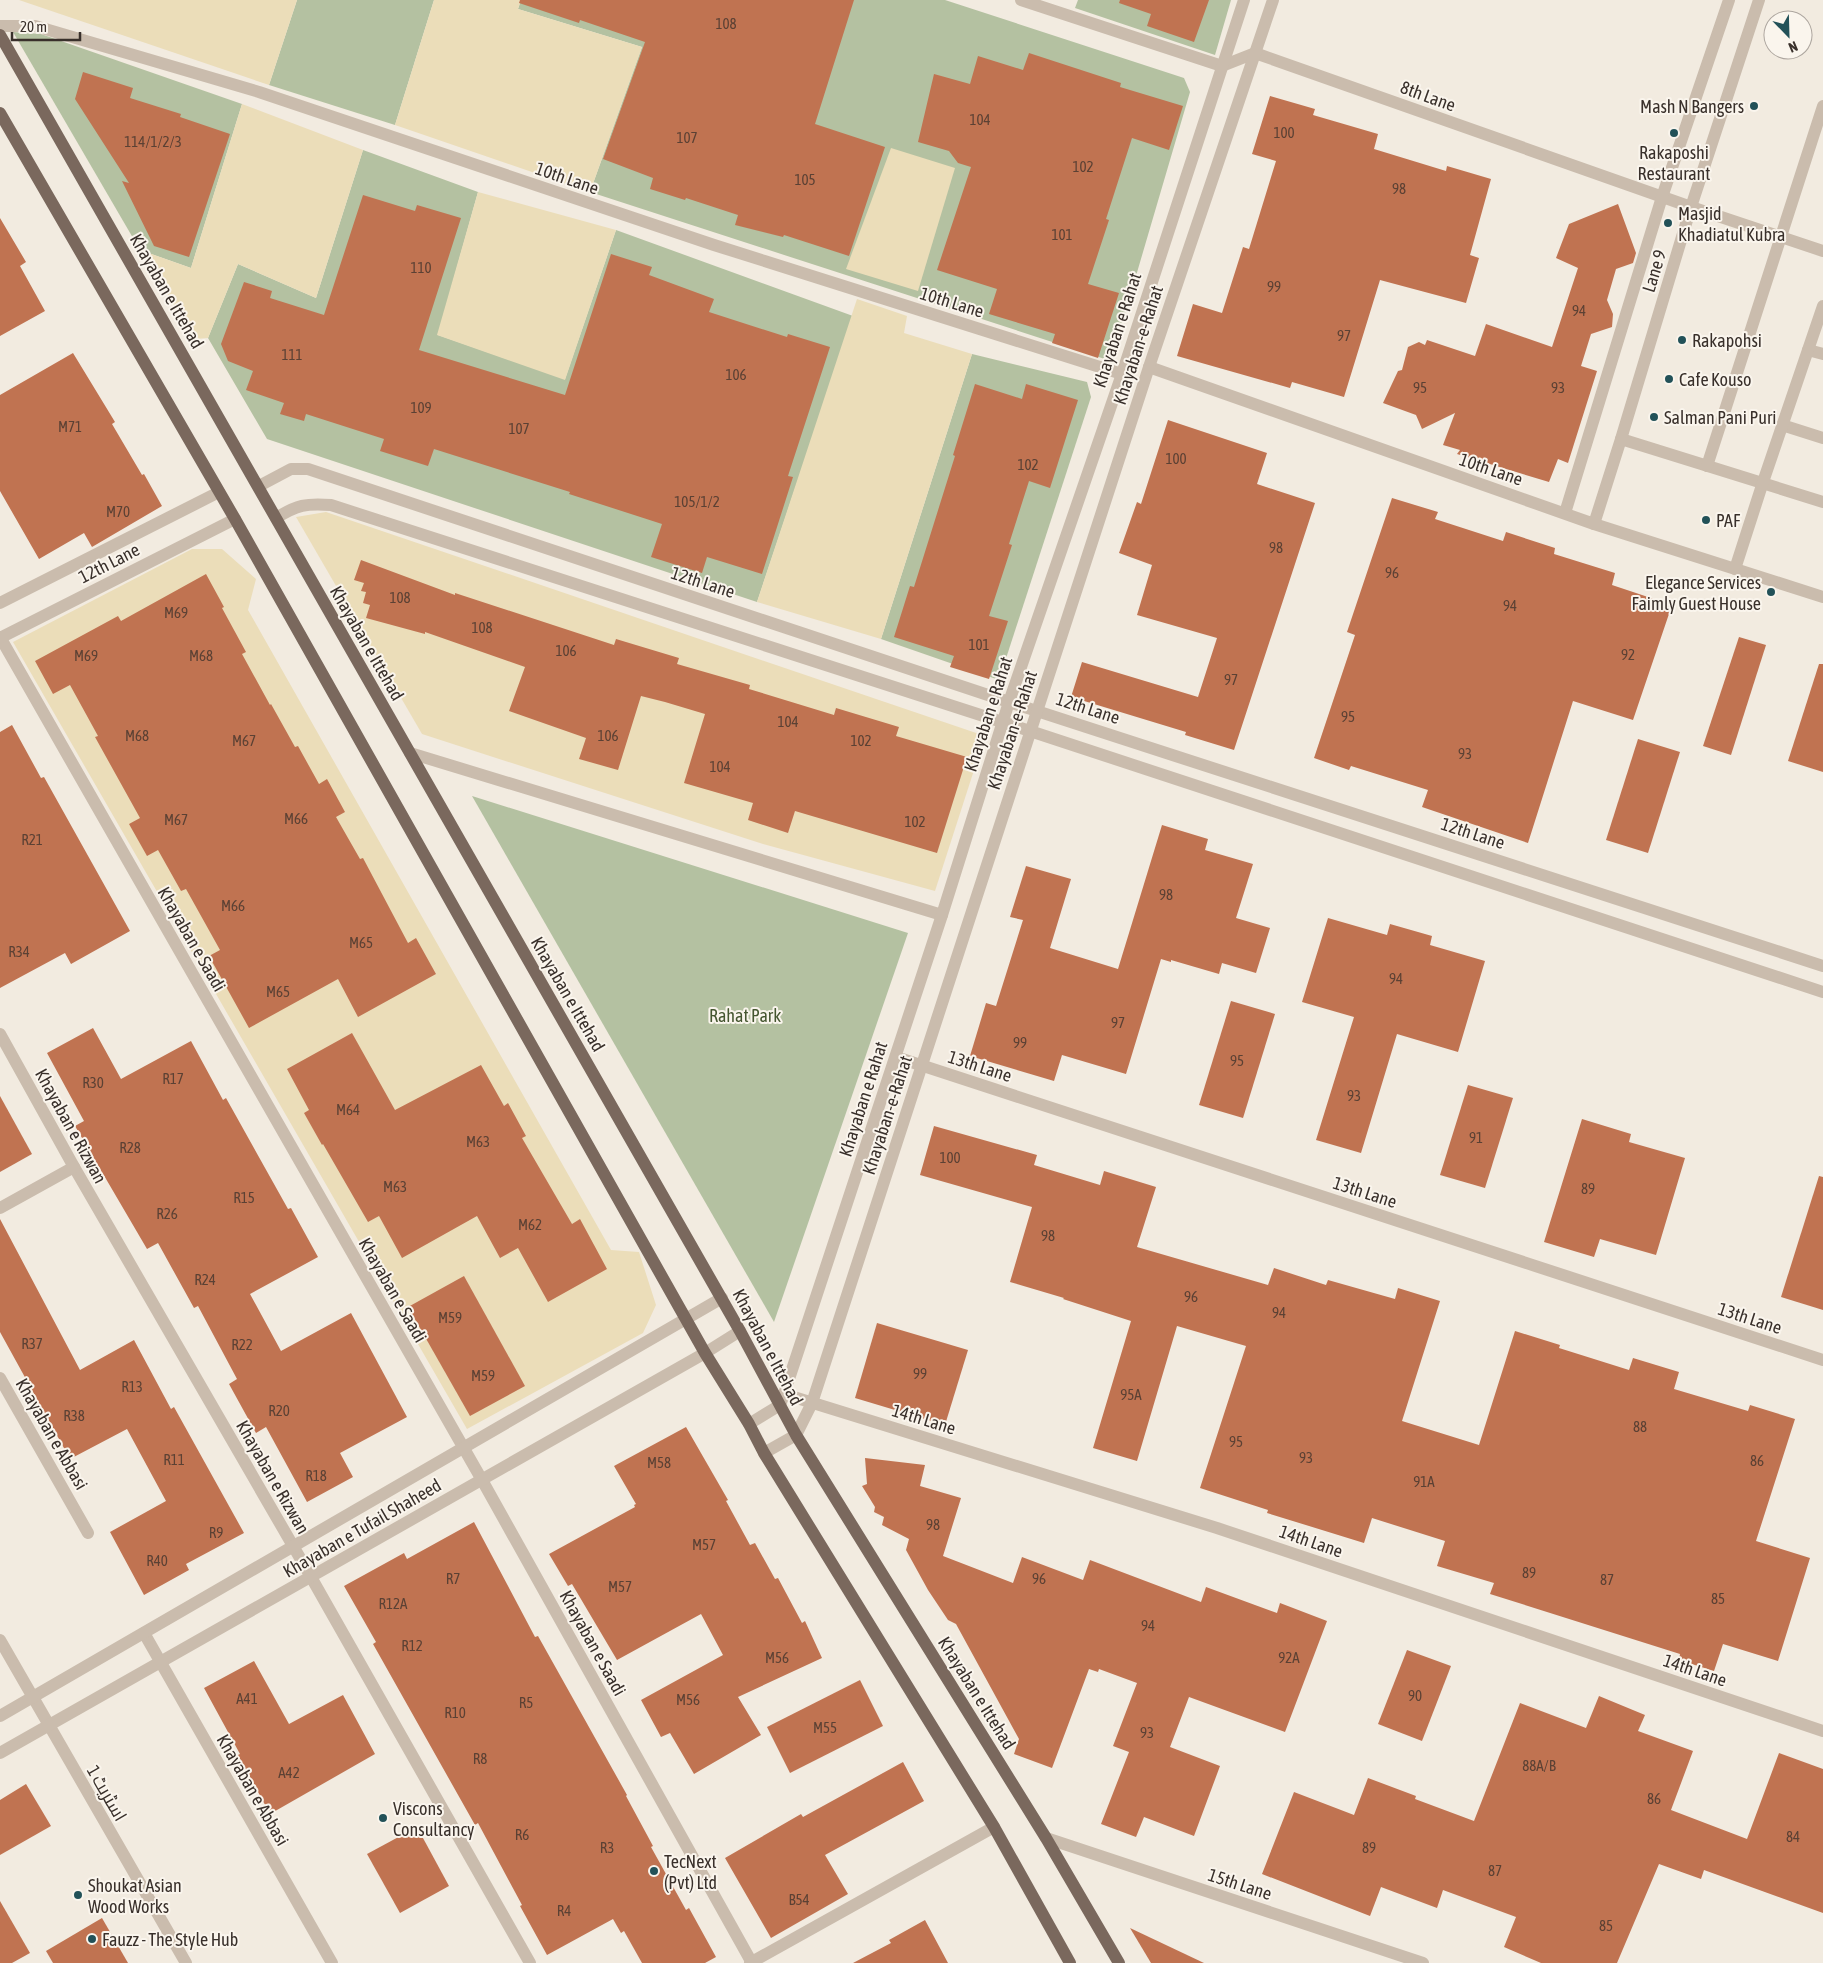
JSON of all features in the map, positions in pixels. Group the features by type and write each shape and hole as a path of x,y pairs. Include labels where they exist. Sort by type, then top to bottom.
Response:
{"main road":[{"name":"Khayaban e Ittehad","path":"0,35 740,1331 782,1400 796,1435 1046,1838 1119,1963"},
{"path":"0,113 235,518 706,1353 749,1424 764,1453 994,1827 1070,1963"}],"street":[{"path":"1021,0 1222,66 1255,53"},
{"name":"Khayaban e Rahat","path":"782,1400 942,915 1003,724 1008,702 1122,374 1244,0"},
{"name":"Khayaban-e-Rahat","path":"796,1435 812,1403 1149,367 1273,0"},
{"path":"1565,514 1662,197 1729,0"},
{"name":"Lane 9","path":"1594,524 1691,207 1758,0"},
{"name":"10th Lane","path":"0,26 35,26 259,92 714,246 1122,374"},
{"name":"8th Lane","path":"1255,53 1662,197 1823,251"},
{"path":"1707,466 1823,106"},
{"path":"1735,569 1823,306"},
{"path":"1808,350 1823,354"},
{"name":"10th Lane","path":"1149,367 1594,524 1823,596"},
{"path":"1782,425 1823,438"},
{"path":"1621,439 1823,502"},
{"name":"12th Lane","path":"259,486 291,469 308,470 1008,702 1823,966"},
{"name":"12th Lane","path":"0,603 219,492"},
{"path":"276,518 294,507 308,503 331,504 1003,724 1030,731 1823,992"},
{"name":"12th Lane","path":"0,637 235,518"},
{"name":"Khayaban e Saadi","path":"0,637 482,1480 751,1963"},
{"path":"410,753 942,915"},
{"name":"Khayaban e Rizwan","path":"0,1034 74,1167 294,1547 530,1963"},
{"name":"13th Lane","path":"896,1057 1823,1360"},
{"path":"0,1208 74,1167"},
{"name":"Khayaban e Tufail Shaheed","path":"0,1716 722,1298"},
{"name":"Khayaban e Tufail Shaheed","path":"0,1753 706,1353 740,1331"},
{"name":"Khayaban e Abbasi","path":"0,1378 88,1533"},
{"path":"749,1424 782,1400"},
{"name":"14th Lane","path":"782,1400 812,1403 1217,1528 1823,1731"},
{"path":"764,1453 796,1435"},
{"name":"Khayaban e Abbasi","path":"140,1636 332,1963"},
{"name":"اسٹریٹ 1","path":"0,1640 53,1723 186,1963"},
{"path":"751,1963 994,1827"},
{"name":"15th Lane","path":"1046,1838 1423,1963"}],"green space":[{"path":"297,0 434,0 395,125 269,85"},
{"path":"521,0 945,0 1184,78 1190,92 1111,361 590,192 642,47 518,9"},
{"path":"1078,0 1231,0 1215,55 1075,8"},
{"path":"13,32 41,34 242,104 191,268 140,250"},
{"path":"363,150 478,192 438,335 565,379 616,230 853,316 757,602 267,439 208,338 238,264 316,298"},
{"path":"972,354 1087,382 1091,397 999,680 881,639"},
{"name":"Rahat Park","path":"472,796 908,933 774,1322"}],"sand":[{"path":"19,0 297,0 269,85"},
{"path":"434,0 521,0 518,9 642,47 590,192 395,125"},
{"path":"242,104 363,150 316,298 238,264 208,338 195,339 140,250 191,268"},
{"path":"891,148 955,168 918,291 846,269"},
{"path":"478,192 616,230 565,380 437,335"},
{"path":"857,299 907,316 904,333 972,354 881,639 757,602"},
{"path":"326,512 985,736 935,891 763,844 422,734 296,517"},
{"path":"192,549 222,549 256,579 248,610 611,1250 639,1252 656,1305 643,1333 467,1429 13,642"}],"building":[{"path":"520,0 854,0 815,124 885,147 849,256 784,235 783,237 735,225 738,215 686,198 685,200 650,189 653,178 603,159 645,42 580,20 579,23 519,3"},
{"path":"1120,0 1209,0 1194,42 1147,26 1151,14 1119,3"},
{"path":"1029,53 1121,83 1120,87 1183,106 1169,150 1132,138 1106,219 1109,220 1088,284 1119,293 1098,358 1052,343 1055,334 989,314 997,289 937,270 971,167 958,163 949,151 918,142 934,74 970,84 978,56 1023,70"},
{"path":"83,72 133,88 130,98 181,114 180,117 230,134 189,257 154,246 122,181 129,183 75,99"},
{"path":"1270,96 1315,109 1313,115 1378,134 1374,149 1446,171 1447,166 1491,179 1470,255 1479,258 1466,303 1380,280 1344,397 1292,382 1290,388 1177,356 1193,304 1222,313 1243,247 1249,249 1276,161 1252,154"},
{"path":"363,195 415,211 417,205 461,218 419,350 565,395 611,254 652,267 649,275 714,299 709,312 787,337 788,334 830,347 788,476 793,477 762,574 707,557 702,573 651,557 662,524 569,494 570,492 434,449 428,466 380,451 384,439 306,414 304,421 280,414 284,403 246,390 253,371 228,361 221,344 244,282 272,291 270,298 324,315"},
{"path":"1618,204 1636,253 1633,263 1616,269 1607,300 1613,314 1612,327 1591,334 1581,366 1597,371 1568,463 1558,459 1549,482 1457,454 1460,450 1443,445 1455,413 1422,429 1416,415 1383,403 1398,371 1402,370 1408,347 1419,342 1425,345 1427,340 1475,356 1486,324 1552,347 1578,268 1556,258 1569,224"},
{"path":"0,218 26,262 20,266 45,311 0,336"},
{"path":"73,353 115,422 112,424 162,506 92,547 84,533 39,559 0,491 0,395"},
{"path":"975,384 1022,399 1026,384 1078,400 1050,488 1029,481 1009,544 1012,545 989,616 1008,621 989,679 950,667 954,656 894,637 910,586 914,587 955,456 953,455"},
{"path":"1168,420 1267,453 1257,484 1315,503 1234,750 1185,735 1186,732 1071,697 1082,662 1198,697 1217,638 1137,615 1152,565 1119,553 1137,502 1141,504"},
{"path":"1392,498 1438,512 1435,519 1503,541 1506,532 1555,548 1554,554 1615,573 1612,585 1672,605 1633,720 1573,701 1528,843 1422,807 1428,790 1351,766 1349,770 1314,758 1355,635 1347,632"},
{"path":"361,560 455,595 455,593 614,645 616,639 679,658 677,664 750,685 749,689 834,715 836,708 899,727 896,736 967,757 937,853 795,811 788,833 748,820 753,803 684,783 705,714 665,702 641,696 618,770 579,759 586,738 509,711 525,667 425,632 425,634 366,618 370,605 363,603 366,592 361,591 364,583 354,580"},
{"path":"206,574 246,652 242,654 270,705 295,747 298,746 319,784 327,779 345,812 336,817 360,859 363,858 408,943 416,938 436,974 358,1017 338,979 249,1028 209,956 220,950 186,889 181,891 158,850 147,856 129,824 140,818 95,737 98,736 70,685 53,694 35,661 118,616 121,621"},
{"path":"1739,637 1766,645 1731,755 1703,746"},
{"path":"1819,664 1823,664 1823,772 1788,761"},
{"path":"12,725 41,778 44,777 130,931 71,964 65,953 0,988 0,732"},
{"path":"1638,739 1680,752 1648,853 1606,840"},
{"path":"1162,825 1208,839 1205,850 1253,864 1236,918 1270,928 1256,973 1222,963 1219,974 1171,960 1171,962 1161,959 1126,1074 1062,1055 1054,1081 970,1056 986,1003 996,1006 1023,920 1010,917 1026,866 1071,879 1050,948 1118,969"},
{"path":"1328,918 1387,935 1390,924 1432,936 1430,945 1485,961 1458,1052 1397,1034 1361,1153 1316,1140 1354,1017 1302,1002"},
{"path":"1231,1001 1275,1014 1243,1118 1199,1105"},
{"path":"93,1028 121,1079 191,1041 223,1100 226,1098 288,1209 291,1208 318,1257 250,1294 281,1351 351,1313 407,1417 340,1453 353,1477 307,1502 266,1427 256,1433 229,1384 237,1379 198,1306 194,1308 158,1243 147,1249 75,1126 84,1121 47,1053"},
{"path":"352,1033 395,1110 481,1065 504,1106 508,1103 526,1136 522,1138 572,1224 580,1219 607,1269 548,1302 518,1248 500,1258 477,1216 402,1258 379,1216 368,1222 304,1113 309,1110 287,1069"},
{"path":"1468,1085 1513,1098 1485,1188 1440,1175"},
{"path":"0,1096 32,1154 0,1172"},
{"path":"1582,1119 1631,1134 1629,1142 1685,1158 1656,1255 1600,1239 1594,1257 1544,1242"},
{"path":"934,1126 1037,1155 1034,1165 1100,1185 1104,1171 1156,1187 1137,1247 1268,1285 1274,1268 1326,1285 1328,1280 1395,1299 1398,1288 1440,1301 1402,1421 1479,1445 1515,1331 1560,1345 1559,1348 1629,1370 1633,1358 1679,1372 1674,1389 1748,1411 1750,1405 1795,1419 1756,1541 1810,1558 1778,1661 1723,1644 1714,1671 1679,1660 1680,1654 1490,1594 1494,1583 1437,1566 1445,1541 1372,1518 1364,1543 1267,1513 1268,1510 1200,1488 1246,1346 1177,1326 1137,1461 1093,1448 1131,1321 1010,1282 1032,1207 920,1175"},
{"path":"1819,1176 1823,1177 1823,1310 1781,1297"},
{"path":"0,1219 80,1370 134,1340 171,1409 174,1407 244,1533 186,1564 189,1570 144,1595 110,1532 166,1501 127,1429 70,1459 0,1332"},
{"path":"464,1276 525,1386 470,1416 408,1307"},
{"path":"877,1323 968,1350 945,1425 855,1398"},
{"path":"686,1427 728,1500 726,1501 750,1545 755,1543 775,1579 778,1578 802,1623 805,1621 822,1658 738,1697 761,1735 694,1774 670,1733 661,1737 641,1700 723,1655 701,1614 617,1660 572,1584 568,1586 549,1554 635,1507 634,1505 636,1504 614,1466"},
{"path":"865,1458 925,1465 920,1486 961,1498 943,1556 1013,1583 1022,1557 1083,1580 1090,1560 1201,1602 1206,1587 1277,1613 1280,1603 1327,1621 1285,1732 1189,1697 1170,1747 1220,1766 1194,1836 1144,1817 1136,1837 1101,1824 1129,1752 1113,1746 1137,1683 1099,1669 1098,1672 1089,1669 1052,1768 1014,1754 1019,1739 956,1624 948,1620 928,1590 906,1550 909,1539 882,1525 884,1517 874,1512 875,1507 862,1486 867,1484"},
{"path":"474,1522 535,1637 538,1636 627,1795 653,1846 651,1847 686,1910 689,1908 716,1957 705,1963 642,1963 624,1931 621,1933 613,1919 547,1955 478,1823 475,1825 373,1644 376,1642 344,1586 404,1553 407,1559"},
{"path":"1407,1650 1451,1666 1422,1741 1378,1724"},
{"path":"254,1661 289,1724 343,1695 375,1754 270,1814 204,1688"},
{"path":"860,1680 883,1726 790,1773 767,1727"},
{"path":"1599,1696 1645,1715 1638,1731 1693,1751 1671,1810 1747,1839 1779,1753 1823,1769 1823,1913 1704,1870 1701,1879 1659,1864 1617,1963 1541,1963 1504,1947 1516,1917 1443,1890 1437,1908 1381,1887 1370,1916 1262,1874 1294,1792 1354,1815 1368,1778 1416,1796 1415,1799 1474,1821 1520,1703 1586,1728"},
{"path":"903,1762 924,1801 825,1855 848,1894 771,1938 725,1858 801,1814 803,1817"},
{"path":"26,1784 51,1826 0,1855 0,1800"},
{"path":"417,1827 449,1886 400,1913 367,1854"},
{"path":"0,1901 30,1953 12,1963 0,1963"},
{"path":"102,1918 128,1963 53,1963 46,1951"},
{"path":"925,1920 948,1963 853,1963 891,1943 889,1940"},
{"path":"1130,1928 1204,1963 1151,1963"}],"place":[{"name":"Mash N Bangers","path":"1754,106"},
{"name":"Rakaposhi Restaurant","path":"1674,133"},
{"name":"Masjid Khadiatul Kubra","path":"1668,223"},
{"name":"Rakapohsi","path":"1682,340"},
{"name":"Cafe Kouso","path":"1669,379"},
{"name":"Salman Pani Puri","path":"1654,417"},
{"name":"PAF","path":"1706,520"},
{"name":"Elegance Services Faimly Guest House","path":"1771,592"},
{"name":"Viscons Consultancy","path":"383,1818"},
{"name":"TecNext (Pvt) Ltd","path":"654,1871"},
{"name":"Shoukat Asian Wood Works","path":"78,1895"},
{"name":"Fauzz - The Style Hub","path":"92,1939"}]}
